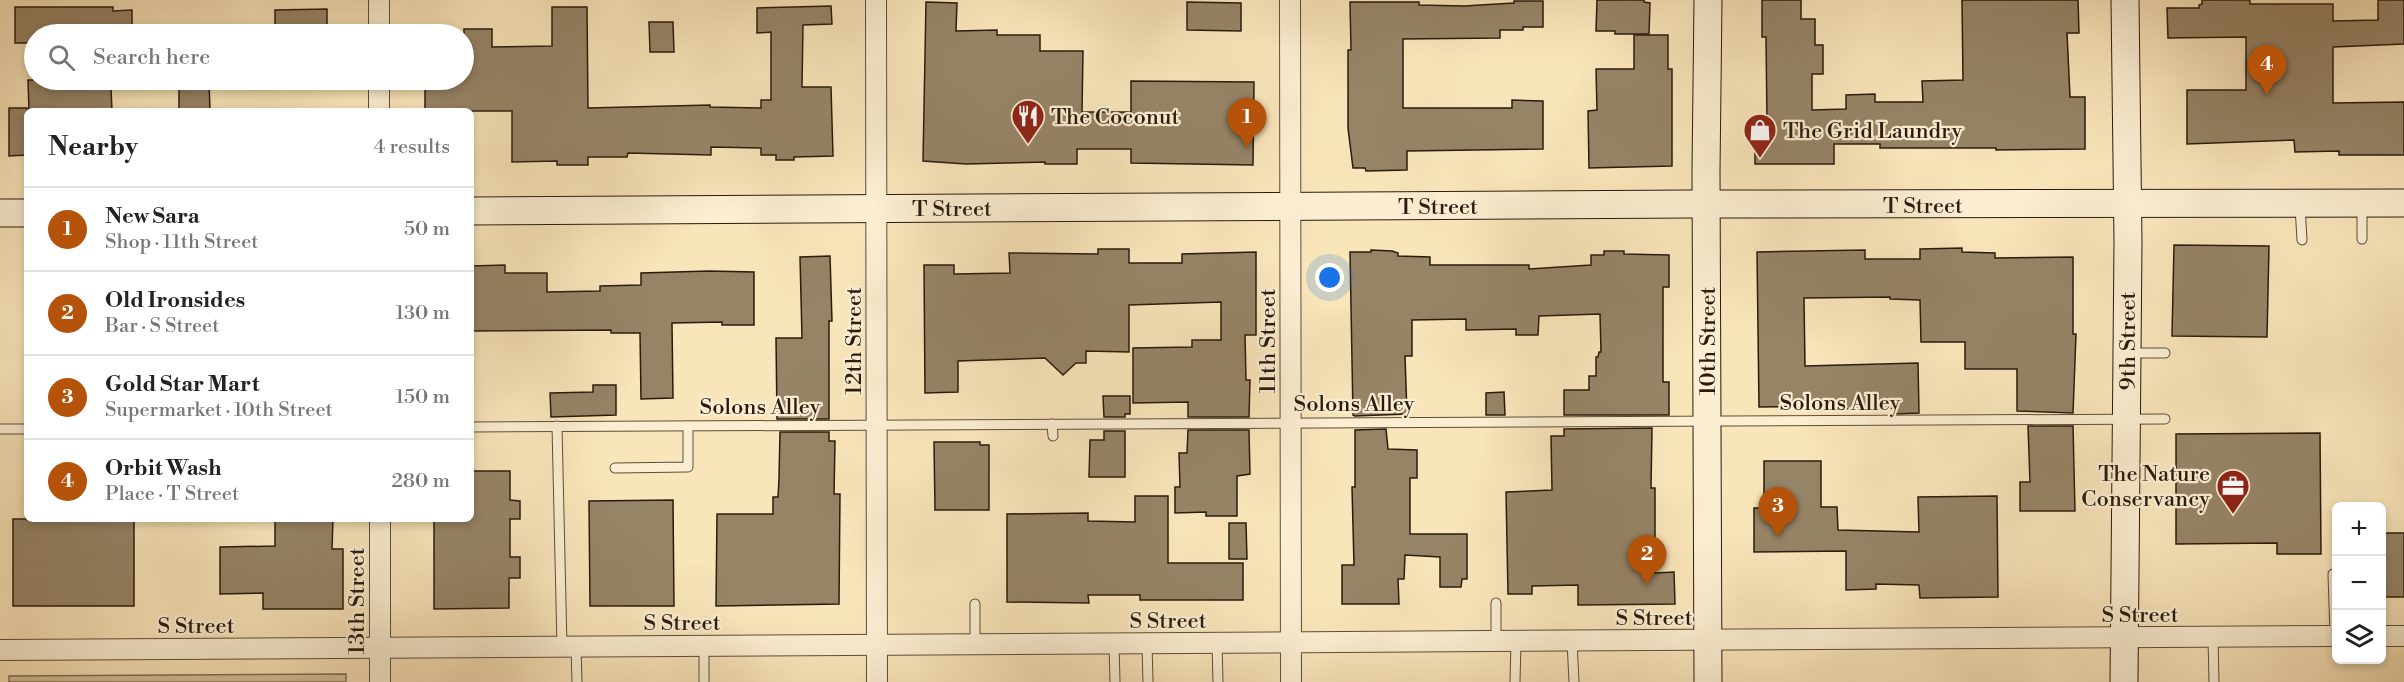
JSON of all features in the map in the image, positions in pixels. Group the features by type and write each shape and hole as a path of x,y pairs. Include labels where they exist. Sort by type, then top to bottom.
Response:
{"street":[{"path":"379,0 379,24"},
{"name":"12th Street","path":"876,0 877,682"},
{"name":"11th Street","path":"1290,0 1292,682"},
{"name":"10th Street","path":"1708,0 1708,682"},
{"name":"9th Street","path":"2124,682 2128,205 2125,0"},
{"path":"379,90 379,108"},
{"name":"T Street","path":"474,211 1707,204 2404,204"},
{"path":"0,213 24,213"},
{"name":"13th Street","path":"380,522 380,682"},
{"name":"S Street","path":"0,650 2332,636"},
{"path":"2386,636 2404,636"}],"lane":[{"path":"2362,204 2362,239"},
{"path":"2300,205 2302,240"},
{"path":"2127,353 2165,353"},
{"name":"Solons Alley","path":"474,427 877,425 1027,421 1052,424 2165,419"},
{"path":"1052,424 1053,436"},
{"path":"557,426 569,647 577,682"},
{"path":"615,468 688,467 688,426"},
{"path":"0,429 24,429"},
{"path":"1496,603 1515,682"},
{"path":"975,604 975,645"},
{"path":"2213,638 2214,682"},
{"path":"1572,642 1574,682"},
{"path":"1217,643 1218,682"},
{"path":"1114,644 1115,682"},
{"path":"1148,644 1148,682"},
{"path":"704,646 704,682"}],"shaded area":[{"path":"346,674 346,682 9,682 9,676"}],"building":[{"path":"1597,0 1644,0 1650,3 1649,34 1615,34 1615,31 1596,31"},
{"path":"1762,0 1801,0 1801,19 1815,19 1815,45 1823,45 1823,74 1812,74 1812,110 1846,109 1846,95 1875,94 1875,102 1923,102 1922,81 1963,80 1962,0 2078,0 2079,33 2067,33 2070,97 2085,97 2085,149 1880,148 1880,144 1834,144 1834,164 1755,164 1755,122 1767,122 1766,37 1762,37"},
{"path":"2202,0 2250,0 2250,4 2333,4 2333,21 2378,20 2378,0 2404,0 2404,44 2333,47 2333,103 2404,102 2404,155 2339,155 2339,151 2295,152 2294,140 2187,144 2187,90 2246,90 2246,37 2168,38 2167,8 2199,8"},
{"path":"1514,1 1543,1 1543,27 1500,30 1500,38 1403,39 1403,108 1512,108 1512,100 1543,101 1543,149 1407,151 1407,170 1366,171 1365,168 1353,168 1348,128 1350,2 1419,2 1419,5 1464,6 1514,3"},
{"path":"926,2 957,3 956,31 997,30 997,35 1040,35 1040,51 1083,51 1082,112 1131,112 1131,81 1254,82 1253,165 1131,163 1131,149 1077,149 1077,164 1045,164 1045,162 966,164 923,161"},
{"path":"1187,2 1241,3 1241,31 1187,30"},
{"path":"831,6 832,24 803,25 802,87 831,87 833,156 776,160 776,155 761,155 761,148 711,147 711,155 628,153 627,157 588,157 588,165 557,165 557,161 512,162 512,111 425,108 425,90 474,90 474,29 492,29 492,47 552,46 552,7 587,7 588,108 710,105 710,107 761,108 761,100 771,100 771,32 757,33 757,8"},
{"path":"15,7 113,7 113,11 132,10 132,24 24,24 24,43 15,43"},
{"path":"327,9 327,24 275,24 275,10"},
{"path":"649,22 673,22 674,52 650,52"},
{"path":"1634,35 1668,35 1668,69 1672,69 1672,166 1589,168 1588,111 1597,110 1596,69 1634,69"},
{"path":"28,90 111,90 112,108 29,108"},
{"path":"179,90 209,90 210,108 179,108"},
{"path":"9,108 24,108 24,155 9,156"},
{"path":"2174,245 2269,246 2267,337 2172,336"},
{"path":"1962,248 1962,252 1995,253 1995,258 2073,257 2073,334 2076,334 2073,413 2017,411 2017,369 1965,369 1965,342 1921,342 1920,300 1890,299 1890,297 1804,298 1805,366 1918,363 1919,413 1894,414 1894,408 1759,407 1757,252 1865,250 1865,259 1920,259 1920,249"},
{"path":"1098,249 1129,249 1129,263 1182,263 1182,254 1256,252 1256,335 1245,335 1246,380 1250,380 1249,417 1188,417 1188,402 1133,403 1133,348 1192,347 1192,340 1221,340 1221,302 1129,305 1129,352 1086,351 1086,363 1076,363 1063,375 1045,358 958,361 958,392 925,393 924,265 954,265 954,274 1010,273 1009,253 1098,254"},
{"path":"1371,250 1392,251 1398,253 1398,256 1430,257 1430,265 1529,265 1529,269 1591,265 1591,255 1604,255 1604,251 1669,255 1669,287 1663,287 1663,382 1669,382 1669,415 1564,415 1564,390 1589,390 1589,376 1596,376 1596,357 1601,352 1600,314 1539,316 1538,335 1516,335 1516,329 1466,330 1466,319 1412,320 1412,356 1405,356 1407,414 1353,415 1350,252 1371,252"},
{"path":"830,256 832,321 829,321 829,419 777,419 776,338 802,338 800,257"},
{"path":"505,265 505,273 547,273 547,292 600,291 600,286 641,285 641,273 754,272 754,325 722,325 722,322 672,323 673,398 641,399 640,333 611,333 611,330 474,331 474,266"},
{"path":"593,385 616,385 616,415 551,417 550,393 593,392"},
{"path":"1504,392 1505,415 1486,415 1486,393"},
{"path":"1103,396 1130,396 1130,414 1125,414 1125,417 1104,417"},
{"path":"2028,426 2073,426 2075,511 2020,511 2020,482 2030,482"},
{"path":"1652,428 1651,488 1655,488 1655,573 1674,572 1675,604 1578,605 1578,585 1532,586 1532,594 1508,594 1506,492 1552,490 1551,436 1564,436 1564,429"},
{"path":"1386,429 1388,449 1417,450 1417,478 1410,478 1410,534 1467,534 1467,579 1462,579 1461,587 1440,587 1440,557 1405,555 1404,579 1398,579 1399,604 1342,604 1342,565 1354,565 1352,487 1355,487 1355,430"},
{"path":"1188,430 1249,430 1250,474 1237,476 1237,516 1206,516 1206,512 1175,513 1175,487 1180,487 1179,453 1187,453"},
{"path":"1104,431 1125,431 1125,477 1089,477 1090,440 1104,440"},
{"path":"780,432 829,432 829,441 835,441 834,494 840,494 839,604 716,606 717,514 773,514 773,497 778,497"},
{"path":"2320,433 2321,554 2277,554 2277,543 2176,544 2176,434"},
{"path":"934,442 980,442 980,445 989,445 989,510 935,510"},
{"path":"1764,461 1821,461 1821,507 1837,507 1838,530 1919,532 1918,497 1997,496 1998,597 1920,598 1919,585 1876,584 1876,589 1846,590 1846,551 1754,552 1754,508 1764,508"},
{"path":"474,471 510,471 510,500 520,501 520,519 510,519 510,557 520,557 520,578 509,578 509,608 434,609 434,522 474,522"},
{"path":"1135,496 1168,496 1168,563 1243,563 1243,600 1140,600 1140,595 1088,595 1089,603 1007,602 1007,514 1088,513 1088,521 1135,522"},
{"path":"673,500 674,606 590,606 589,501"},
{"path":"13,519 24,519 24,522 134,522 134,606 13,606"},
{"path":"275,522 333,522 332,549 343,549 343,609 263,609 263,593 220,594 220,547 275,546"},
{"path":"1229,523 1246,523 1247,559 1229,559"},
{"path":"2386,533 2404,533 2404,597 2386,597"}],"place":[{"name":"Orbit Wash","path":"2267,95"},
{"name":"The Coconut","path":"1028,145"},
{"name":"New Sara","path":"1247,148"},
{"name":"The Grid Laundry","path":"1760,159"},
{"name":"The Nature Conservancy","path":"2233,515"},
{"name":"Gold Star Mart","path":"1778,537"},
{"name":"Old Ironsides","path":"1647,585"}]}
